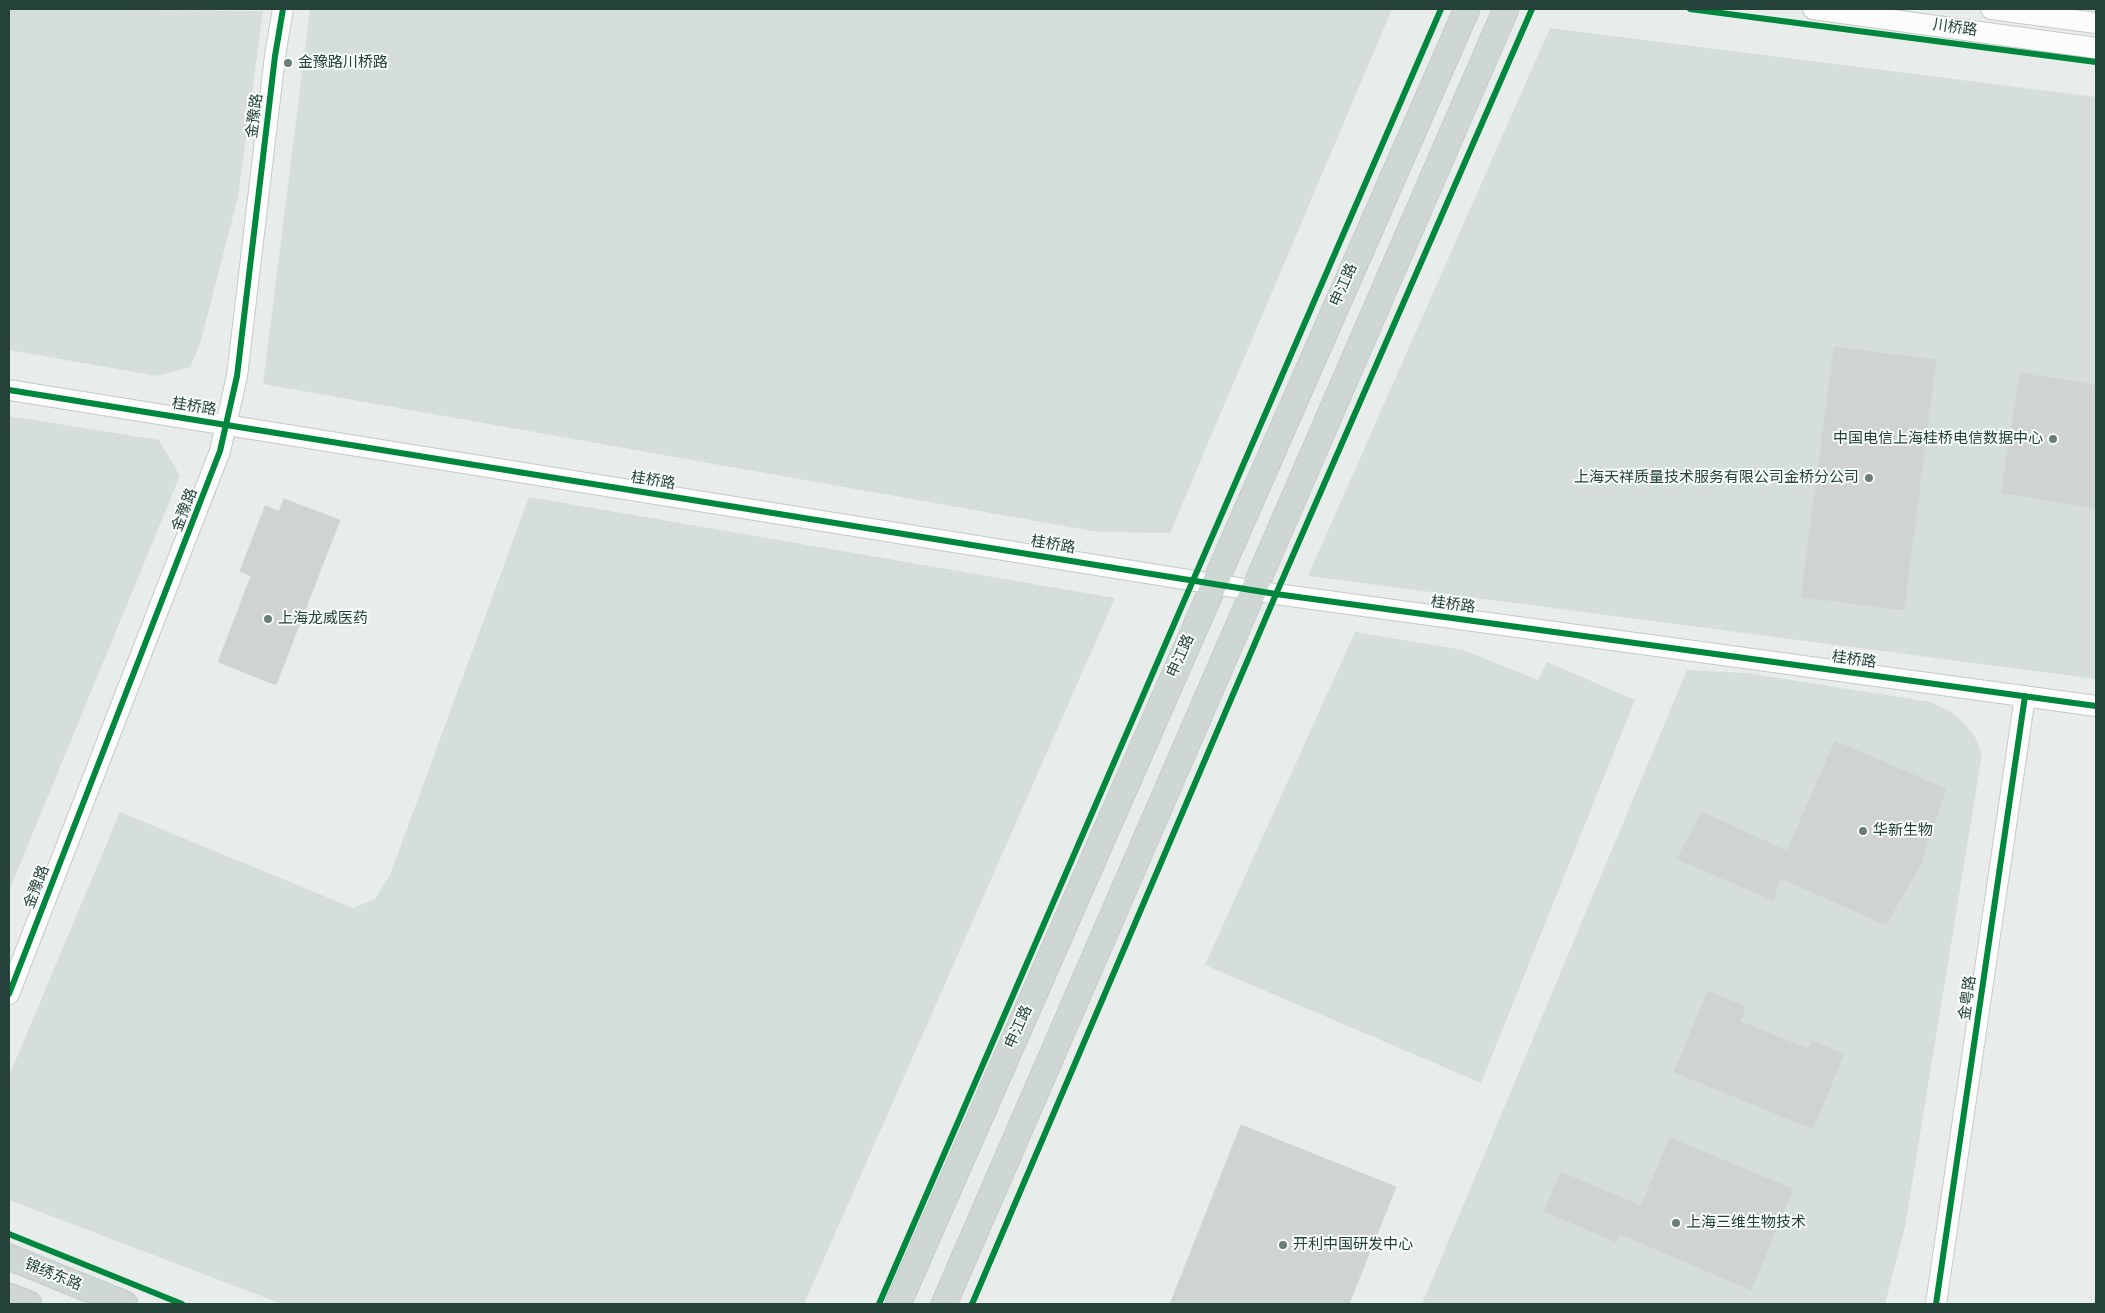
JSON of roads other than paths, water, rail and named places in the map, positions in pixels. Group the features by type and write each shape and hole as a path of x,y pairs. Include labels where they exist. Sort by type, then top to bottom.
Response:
{"main road":[{"name":"申江路","path":"898,1304 1213,583 1467,9"},
{"path":"944,1304 1506,9"},
{"name":"锦绣东路","path":"9,1257 125,1304"},
{"path":"9,1296 29,1304"}],"street":[{"name":"金豫路","path":"9,994 211,478 227,425 237,376 275,56 283,9"},
{"name":"川桥路","path":"1813,9 2096,48"},
{"name":"川桥路","path":"1991,9 2096,23"},
{"name":"桂桥路","path":"9,390 1255,590 2096,706"},
{"name":"金粤路","path":"1936,1304 2025,696"}],"place":[{"name":"金豫路川桥路","path":"288,63"},
{"name":"中国电信上海桂桥电信数据中心","path":"2053,439"},
{"name":"上海天祥质量技术服务有限公司金桥分公司","path":"1869,478"},
{"name":"上海龙威医药","path":"268,619"},
{"name":"华新生物","path":"1863,831"},
{"name":"上海三维生物技术","path":"1676,1223"},
{"name":"开利中国研发中心","path":"1283,1245"}]}
